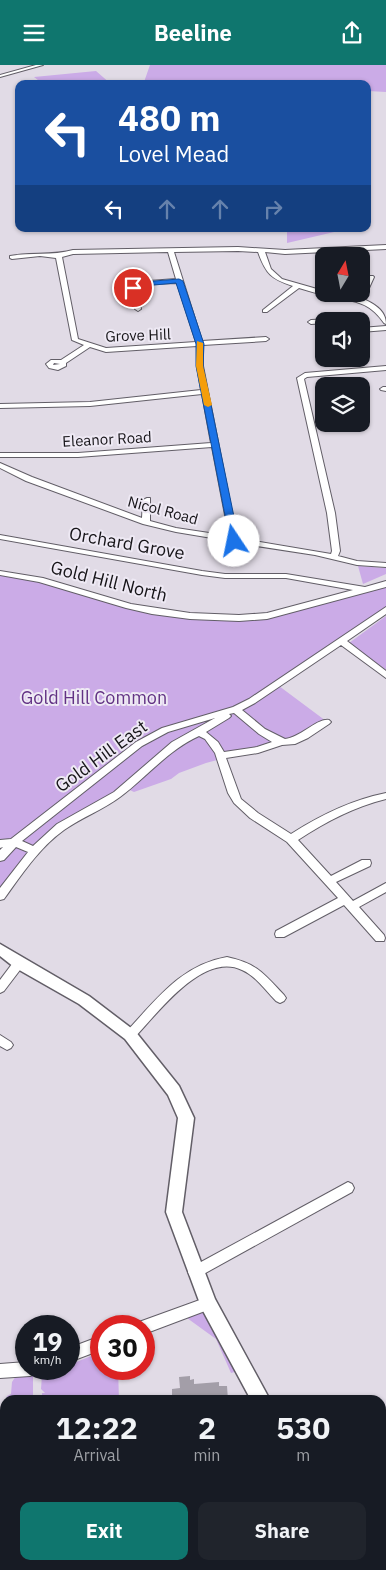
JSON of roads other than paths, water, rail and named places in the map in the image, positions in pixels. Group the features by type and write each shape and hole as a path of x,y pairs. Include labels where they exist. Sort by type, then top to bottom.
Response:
{"street":[{"path":"0,76 41,65"},
{"path":"12,257 59,256 73,252 170,250 286,252 386,247"},
{"path":"170,250 200,344 200,366 234,541"},
{"path":"262,251 268,270 280,280 315,291"},
{"name":"Grove Hill","path":"59,256 74,340 106,350 266,339"},
{"path":"138,309 133,288 142,284 179,281"},
{"path":"265,311 297,286"},
{"path":"366,303 377,308 386,322"},
{"path":"370,329 386,328"},
{"path":"62,361 89,345"},
{"path":"334,557 336,551 331,513 300,378 305,375 386,368"},
{"path":"0,406 90,404 205,392"},
{"name":"Eleanor Road","path":"0,455 95,455 216,445"},
{"name":"Nicol Road","path":"0,465 29,479 146,522 234,541 334,557 357,563 386,565"},
{"path":"146,522 147,500"},
{"name":"Orchard Grove","path":"0,537 202,573 286,577 368,591"},
{"name":"Gold Hill North","path":"0,573 40,580 152,611 190,616 240,618 267,617 386,585"},
{"name":"Gold Hill East","path":"0,857 14,841 126,753 152,736 180,725 231,711 267,692 386,610"},
{"path":"341,641 386,675"},
{"path":"231,711 281,742 291,743 326,723"},
{"name":"Gold Hill East","path":"0,896 34,851 61,827 98,808 118,793 162,753 226,716 231,711"},
{"path":"180,725 199,732 214,743 221,756 237,802 274,830 291,839 380,938"},
{"path":"221,756 258,750 281,742"},
{"path":"291,839 339,812 386,796"},
{"path":"0,844 14,841 34,851"},
{"path":"330,881 366,863"},
{"path":"280,934 386,887"},
{"path":"0,949 19,963 84,1000 130,1035 174,1091 186,1118 174,1212 208,1303 258,1395"},
{"path":"130,1035 187,977 204,965 215,962 242,964 254,972 280,998"},
{"path":"0,988 19,963"},
{"path":"195,1272 348,1188"},
{"path":"155,1323 208,1303"},
{"path":"0,1371 15,1370"}],"park label":[{"name":"Gold Hill Common","path":"94,697"}]}
